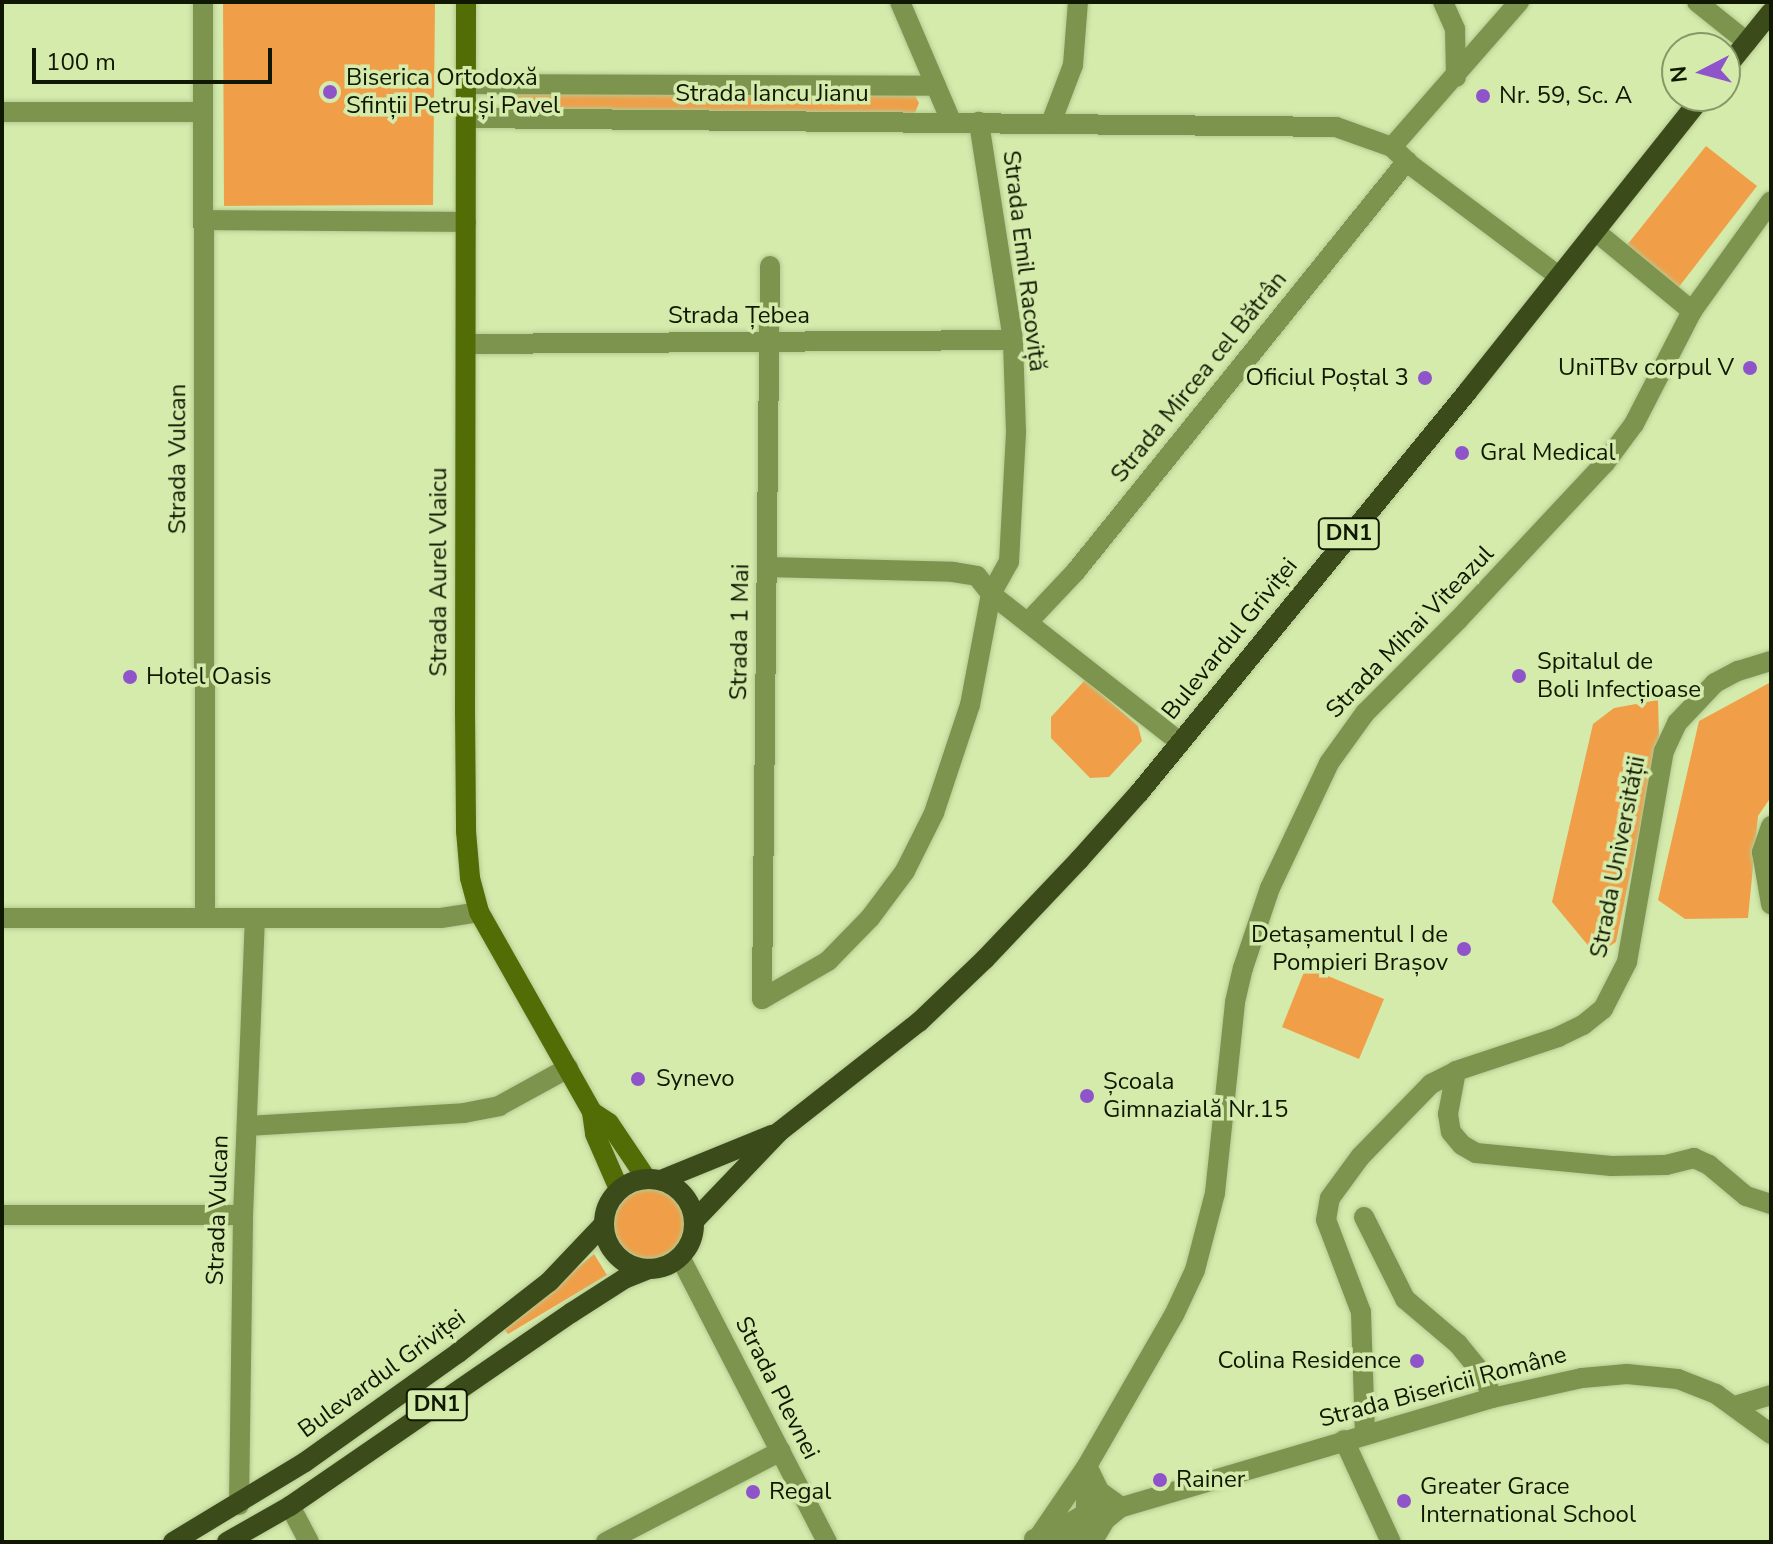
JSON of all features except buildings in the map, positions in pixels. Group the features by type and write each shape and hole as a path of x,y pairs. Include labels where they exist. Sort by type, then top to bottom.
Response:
{"main road":[{"name":"Strada Aurel Vlaicu","path":"466,2 466,831 470,878 479,912 592,1112 595,1134 619,1189"},
{"path":"1741,49 1771,12"},
{"name":"Bulevardul Griviței","path":"694,1221 779,1132 919,1022 985,959 1089,849 1468,391 1557,275 1690,112"},
{"name":"Strada Aurel Vlaicu","path":"592,1112 609,1123 654,1179"},
{"name":"Bulevardul Griviței","path":"654,1179 779,1132"},
{"path":"654,1179 684,1195 694,1221"},
{"name":"DN1","path":"603,1225 607,1205 619,1189 654,1179"},
{"name":"DN1","path":"227,1542 290,1506 624,1279 664,1267 680,1257 691,1242 694,1221"},
{"path":"603,1225 606,1239 622,1260 649,1269"},
{"name":"Bulevardul Griviței","path":"173,1542 239,1505 495,1325 549,1282 603,1225"}],"street":[{"name":"Strada Vulcan","path":"203,2 205,917"},
{"path":"900,2 951,121"},
{"path":"1051,123 1073,65 1078,2"},
{"path":"1443,2 1455,29 1456,77"},
{"name":"Strada Mircea cel Bătrân","path":"1028,622 1076,571 1400,154 1456,77 1519,2"},
{"path":"1697,2 1747,42"},
{"name":"Strada Iancu Jianu","path":"466,84 936,86"},
{"path":"2,112 202,112"},
{"name":"Strada Iancu Jianu","path":"466,118 1336,127 1400,154"},
{"name":"Strada Emil Racoviță","path":"762,999 828,961 870,918 905,871 934,813 970,705 991,594 1009,562 1016,432 1013,340 979,122"},
{"path":"1400,154 1557,275"},
{"name":"Strada Mihai Viteazul","path":"1042,1536 1087,1466 1174,1315 1195,1270 1215,1193 1235,1002 1243,968 1270,888 1320,779 1340,745 1365,713 1469,609 1605,463 1634,424 1692,311 1771,201"},
{"path":"204,220 466,222"},
{"path":"1595,231 1692,311"},
{"name":"Strada 1 Mai","path":"762,999 770,266"},
{"name":"Strada Țebea","path":"466,344 1013,340"},
{"path":"767,567 953,572 977,576 991,594 1180,742"},
{"name":"Strada Universității","path":"1365,1434 1361,1312 1347,1267 1333,1241 1326,1210 1360,1157 1419,1094 1456,1071 1558,1037 1583,1025 1603,1009 1622,975 1632,942 1664,751 1677,723 1715,683 1738,671 1771,661"},
{"path":"1771,826 1762,852 1771,904"},
{"path":"2,918 441,918 479,912"},
{"name":"Strada Vulcan","path":"239,1505 243,1215 255,918"},
{"path":"247,1126 464,1113 499,1106 568,1068"},
{"path":"1456,1071 1448,1114 1451,1132 1462,1145 1476,1153 1611,1166 1666,1165 1694,1158 1709,1165 1746,1196 1771,1204"},
{"path":"2,1215 243,1215"},
{"path":"1364,1217 1405,1299 1458,1344 1484,1376 1492,1398"},
{"name":"Strada Plevnei","path":"680,1257 827,1542"},
{"name":"Strada Bisericii Române","path":"1042,1536 1087,1513 1121,1507 1492,1398 1582,1378 1627,1374 1678,1379 1735,1406 1771,1434"},
{"path":"1735,1406 1771,1395"},
{"path":"1344,1440 1391,1542"},
{"path":"606,1542 781,1451"},
{"path":"1087,1466 1099,1491 1121,1507 1105,1520 1092,1542"},
{"name":"Strada Mihai Viteazul","path":"1085,1542 1087,1466"},
{"path":"290,1506 309,1542"},
{"path":"1042,1536 1075,1542"}],"shaded area":[{"path":"223,2 435,2 433,205 224,206"},
{"path":"506,93 914,94 919,103 914,115 510,111 505,104"},
{"path":"1706,146 1757,186 1678,288 1627,245"},
{"path":"1085,680 1138,726 1142,741 1109,777 1090,778 1051,738 1051,717"},
{"path":"1771,682 1771,797 1758,816 1748,918 1685,919 1658,900 1699,721"},
{"path":"1658,700 1659,736 1616,942 1596,955 1552,902 1593,724 1614,708"},
{"path":"1306,967 1384,999 1359,1059 1282,1027"},
{"path":"656,1189 678,1204 684,1224 682,1238 674,1249 663,1257 642,1259 624,1249 616,1238 614,1217 624,1199 635,1191"},
{"path":"594,1254 607,1275 508,1334 504,1329"}],"place":[{"name":"Biserica Ortodoxă Sfinții Petru și Pavel","path":"330,92"},
{"name":"Nr. 59, Sc. A","path":"1483,96"},
{"name":"UniTBv corpul V","path":"1750,368"},
{"name":"Oficiul Poștal 3","path":"1425,378"},
{"name":"Gral Medical","path":"1462,453"},
{"name":"Spitalul de Boli Infecțioase","path":"1519,676"},
{"name":"Hotel Oasis","path":"130,677"},
{"name":"Detașamentul I de Pompieri Brașov","path":"1464,949"},
{"name":"Synevo","path":"638,1079"},
{"name":"Școala Gimnazială Nr.15","path":"1087,1096"},
{"name":"Colina Residence","path":"1417,1361"},
{"name":"Rainer","path":"1160,1480"},
{"name":"Regal","path":"753,1492"},
{"name":"Greater Grace International School","path":"1404,1501"}]}
